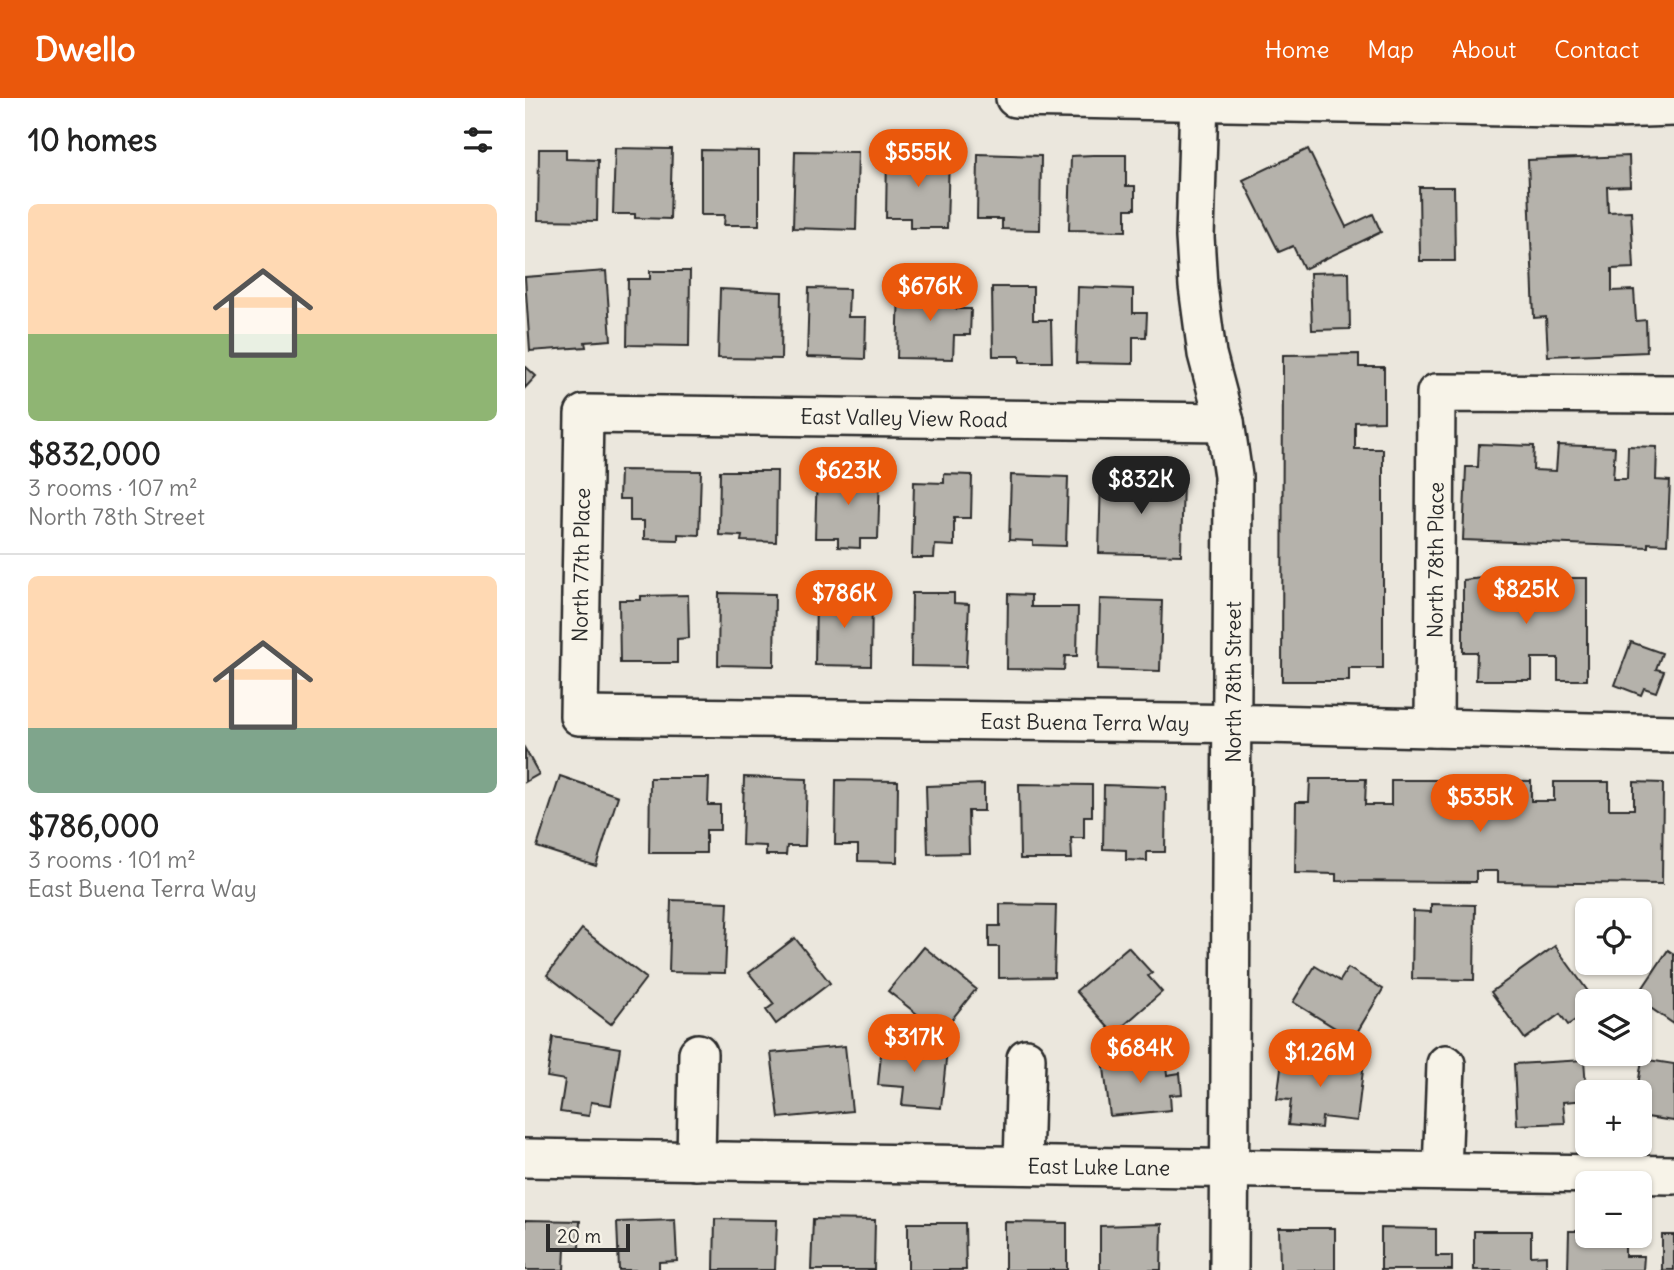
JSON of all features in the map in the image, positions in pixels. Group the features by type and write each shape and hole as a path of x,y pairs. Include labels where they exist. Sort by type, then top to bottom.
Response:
{"street":[{"path":"1015,98 1198,99 1611,109 1674,107"},
{"name":"North 78th Street","path":"1198,99 1195,237 1198,286 1207,354 1225,422 1233,476 1229,1270"},
{"name":"North 78th Place","path":"1434,728 1436,393 1674,394"},
{"name":"East Valley View Road","path":"584,414 1225,422"},
{"name":"North 77th Place","path":"579,716 584,414"},
{"name":"East Buena Terra Way","path":"579,716 1233,724 1674,734"},
{"path":"695,1161 698,1054"},
{"path":"1023,1165 1026,1058"},
{"path":"1442,1171 1446,1064"},
{"name":"East Luke Lane","path":"525,1158 1674,1175"}],"building":[{"path":"615,148 672,149 670,219 613,214"},
{"path":"539,149 566,149 566,159 598,160 597,221 538,220"},
{"path":"1308,149 1346,227 1373,214 1381,232 1304,269 1293,246 1279,252 1243,180"},
{"path":"701,150 759,151 759,225 724,225 725,215 701,215"},
{"path":"795,151 858,152 856,230 793,228"},
{"path":"887,153 949,154 947,228 910,228 910,218 886,218"},
{"path":"978,154 1041,156 1040,230 1002,229 1002,219 977,219"},
{"path":"1126,155 1126,186 1135,186 1135,209 1126,209 1126,231 1069,230 1071,156"},
{"path":"1629,156 1630,186 1607,187 1608,212 1631,211 1634,268 1612,269 1612,291 1634,290 1636,321 1646,320 1647,352 1548,356 1546,317 1534,318 1528,160"},
{"path":"1419,187 1454,187 1455,261 1420,261"},
{"path":"606,271 611,340 585,342 586,347 530,351 525,277"},
{"path":"650,271 690,271 689,346 627,345 628,279 650,279"},
{"path":"1349,272 1350,329 1312,330 1310,273"},
{"path":"899,287 955,289 955,309 971,309 970,335 954,335 953,359 897,358"},
{"path":"992,287 1033,287 1033,320 1051,320 1052,362 1020,362 1020,356 993,356"},
{"path":"1078,287 1133,289 1133,313 1147,313 1146,337 1133,337 1133,364 1076,363"},
{"path":"809,288 849,289 848,317 866,317 865,359 807,357"},
{"path":"720,289 782,292 781,359 718,358"},
{"path":"1359,354 1359,367 1384,367 1384,421 1355,422 1355,449 1383,449 1383,668 1349,668 1349,681 1282,681 1283,355"},
{"path":"525,366 536,376 525,388"},
{"path":"1479,444 1534,446 1533,470 1556,471 1558,445 1615,447 1613,479 1627,479 1628,446 1657,447 1656,480 1670,481 1667,544 1648,543 1648,547 1463,540 1466,467 1478,467"},
{"path":"620,470 701,471 699,535 678,534 678,540 644,539 644,521 630,521 630,499 619,499"},
{"path":"720,471 777,471 776,542 741,541 742,536 719,535"},
{"path":"817,472 880,474 878,539 860,539 860,548 838,547 838,538 815,538"},
{"path":"944,474 972,475 971,518 954,518 954,546 935,545 934,558 912,558 914,482 944,483"},
{"path":"1011,475 1068,477 1066,546 1033,545 1033,541 1009,540"},
{"path":"1101,477 1183,479 1181,555 1099,553"},
{"path":"1587,578 1587,680 1558,680 1558,658 1532,658 1532,680 1476,680 1477,652 1463,652 1463,580"},
{"path":"719,593 775,594 774,666 718,665"},
{"path":"912,593 954,593 954,603 969,604 966,667 911,666"},
{"path":"1008,594 1031,595 1031,607 1078,607 1077,656 1065,656 1064,670 1007,669"},
{"path":"688,595 689,638 677,639 677,663 620,663 619,600 641,600 641,596"},
{"path":"816,595 872,595 871,666 815,665"},
{"path":"1100,599 1162,601 1160,671 1098,669"},
{"path":"1631,642 1662,653 1656,669 1664,671 1656,692 1644,688 1641,695 1615,685"},
{"path":"525,749 539,774 525,782"},
{"path":"560,776 618,796 596,866 537,847"},
{"path":"744,777 807,779 805,846 787,846 786,855 766,855 766,846 742,845"},
{"path":"650,778 709,778 708,805 720,805 720,830 706,830 706,853 649,853"},
{"path":"1310,779 1366,779 1365,805 1391,805 1391,780 1446,780 1446,809 1472,810 1473,780 1531,781 1531,801 1554,801 1554,782 1609,782 1609,809 1634,809 1634,782 1663,783 1662,884 1498,882 1498,871 1476,871 1476,882 1336,881 1336,874 1295,873 1296,802 1309,802"},
{"path":"836,780 898,781 897,862 858,861 858,845 835,845"},
{"path":"984,784 984,811 968,811 969,853 928,854 926,786"},
{"path":"1019,784 1092,785 1092,816 1084,816 1084,838 1071,838 1072,859 1020,859"},
{"path":"1104,785 1166,787 1165,852 1147,852 1147,861 1126,860 1126,850 1103,849"},
{"path":"671,900 728,902 725,973 669,972"},
{"path":"1000,904 1056,905 1054,977 999,978 999,947 989,947 989,926 1000,926"},
{"path":"1431,904 1475,905 1474,980 1412,979 1413,911 1431,912"},
{"path":"582,929 646,978 611,1024 547,975"},
{"path":"795,938 830,983 776,1024 766,1010 774,1004 749,973"},
{"path":"1555,946 1586,989 1575,989 1575,1020 1568,1025 1560,1014 1525,1039 1491,992"},
{"path":"924,947 976,989 941,1033 888,991"},
{"path":"1128,947 1152,973 1148,976 1162,992 1114,1034 1076,991"},
{"path":"1668,950 1674,954 1674,1024 1652,1009 1652,989 1642,989"},
{"path":"1315,966 1340,981 1348,968 1383,989 1353,1039 1293,1002"},
{"path":"553,1037 620,1048 611,1105 591,1102 589,1116 560,1112 565,1080 547,1077"},
{"path":"882,1044 947,1050 941,1108 902,1105 904,1087 878,1085"},
{"path":"845,1046 852,1111 779,1118 771,1053"},
{"path":"1283,1053 1364,1062 1357,1121 1322,1117 1321,1128 1288,1125 1291,1100 1277,1099"},
{"path":"1165,1054 1167,1075 1180,1073 1182,1094 1170,1095 1171,1110 1110,1116 1103,1060"},
{"path":"1575,1061 1575,1066 1584,1066 1586,1080 1575,1080 1575,1101 1563,1102 1565,1123 1517,1125 1514,1064"},
{"path":"1652,1061 1674,1064 1674,1121 1652,1118 1652,1080 1639,1080 1641,1066 1652,1066"},
{"path":"715,1219 777,1220 775,1270 714,1270"},
{"path":"813,1219 875,1220 874,1270 811,1270"},
{"path":"525,1220 580,1221 579,1248 565,1248 564,1270 525,1270"},
{"path":"675,1220 677,1261 659,1262 659,1270 619,1270 617,1222"},
{"path":"1005,1222 1067,1223 1067,1270 1005,1270"},
{"path":"908,1223 965,1223 966,1270 908,1270"},
{"path":"1162,1224 1161,1270 1100,1270 1100,1226"},
{"path":"1279,1228 1335,1228 1335,1270 1280,1270"},
{"path":"1381,1228 1436,1229 1436,1256 1452,1256 1452,1270 1381,1270"},
{"path":"1474,1231 1531,1231 1531,1256 1546,1255 1546,1270 1474,1270"},
{"path":"1569,1231 1575,1231 1575,1248 1625,1248 1625,1256 1644,1256 1643,1270 1568,1270"},
{"path":"1662,1235 1674,1235 1674,1270 1662,1270"}]}
